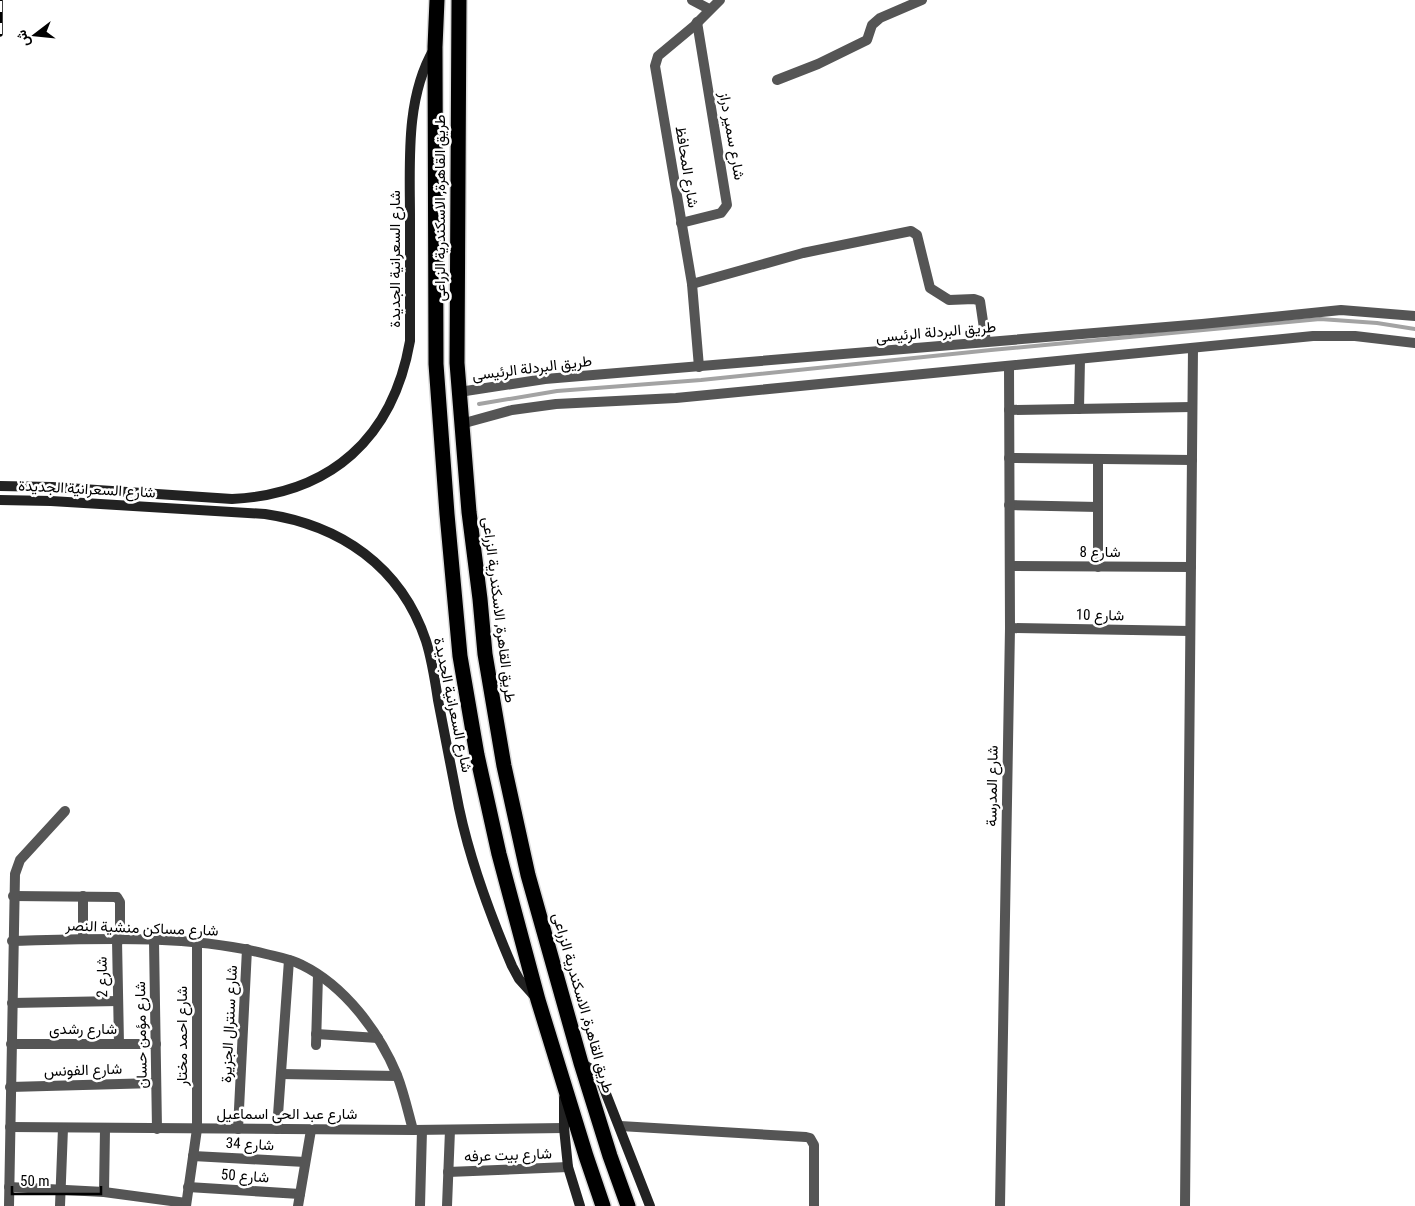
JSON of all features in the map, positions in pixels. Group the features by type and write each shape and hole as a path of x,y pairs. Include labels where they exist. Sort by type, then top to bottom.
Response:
{"highway":[{"name":"طريق القاهرة, الاسكندرية الزراعى","path":"437,0 435,48 436,364 460,656 477,755 499,854 538,1000 603,1206"},
{"name":"طريق القاهرة, الاسكندرية الزراعى","path":"459,0 457,363 469,512 485,654 504,766 533,892 581,1063 628,1206"}],"street":[{"path":"692,0 709,9"},
{"name":"شارع المحافظ","path":"699,367 692,284 656,66 658,56 720,0"},
{"path":"777,80 818,64 867,40 872,25 880,18 922,0"},
{"name":"شارع سمير دراز","path":"681,223 721,213 727,205 697,22"},
{"name":"شارع السعرانية الجديدة","path":"0,486 52,487 232,499 268,495 296,488 316,479 352,455 372,434 392,403 406,362 410,340 410,166 414,103 421,74 435,48"},
{"path":"692,284 803,253 911,231 917,235 930,288 949,300 974,299 980,301 986,342"},
{"name":"طريق البردلة الرئيسى","path":"459,392 545,380 1192,325 1341,310 1415,316"},
{"path":"461,424 512,410 556,404 676,398 1330,335 1371,337 1415,343"},
{"path":"1186,1206 1193,348"},
{"path":"1079,409 1080,359"},
{"name":"شارع المدرسة","path":"1000,1206 1010,628 1009,366"},
{"path":"1009,410 1192,407"},
{"path":"1009,458 1192,460"},
{"path":"1098,459 1098,567"},
{"name":"شارع السعرانية الجديدة","path":"0,500 51,501 265,514 308,522 328,530 364,553 390,578 408,602 426,641 459,808 473,860 512,966 523,984 538,1000"},
{"path":"1010,505 1098,507"},
{"name":"شارع 8","path":"1010,566 1190,567"},
{"name":"شارع 10","path":"1010,628 1190,631"},
{"path":"9,1206 12,941 15,874 18,863 66,811"},
{"path":"13,896 83,896 83,939"},
{"name":"شارع 2","path":"83,896 117,896 120,902 118,940 119,1044"},
{"name":"شارع مساكن منشية النصر","path":"12,941 83,939 197,943 247,949 289,960 302,965 318,975 334,986 378,1038 397,1076 418,1130 420,1206"},
{"name":"شارع مؤمن حسان","path":"154,941 157,1129"},
{"name":"شارع احمد مختار","path":"186,1205 196,1129 197,943"},
{"name":"شارع سنترال الجزيرة","path":"238,1129 247,949"},
{"path":"277,1129 289,960"},
{"path":"318,975 316,1040 378,1038"},
{"path":"12,1003 118,1001"},
{"name":"شارع رشدى","path":"11,1044 156,1044"},
{"path":"581,1063 591,1069 601,1081 650,1206"},
{"path":"281,1074 397,1076"},
{"name":"شارع الفونس","path":"10,1087 156,1083"},
{"path":"564,1087 564,1128 568,1168 580,1206"},
{"path":"620,1126 804,1136 810,1138 814,1145 814,1206"},
{"name":"شارع عبد الحى اسماعيل","path":"10,1128 450,1130 564,1128"},
{"path":"60,1206 63,1128"},
{"path":"104,1192 105,1128"},
{"path":"298,1206 311,1130"},
{"path":"447,1206 450,1130"},
{"name":"شارع 34","path":"193,1156 305,1162"},
{"name":"شارع بيت عرفه","path":"448,1172 568,1168"},
{"path":"9,1187 104,1192 186,1205"},
{"name":"شارع 50","path":"188,1187 300,1194"}],"waterway":[{"path":"479,404 557,391 701,380 1320,319 1377,323 1415,329"}],"railway":[{"path":"0,0 0,34"}]}
